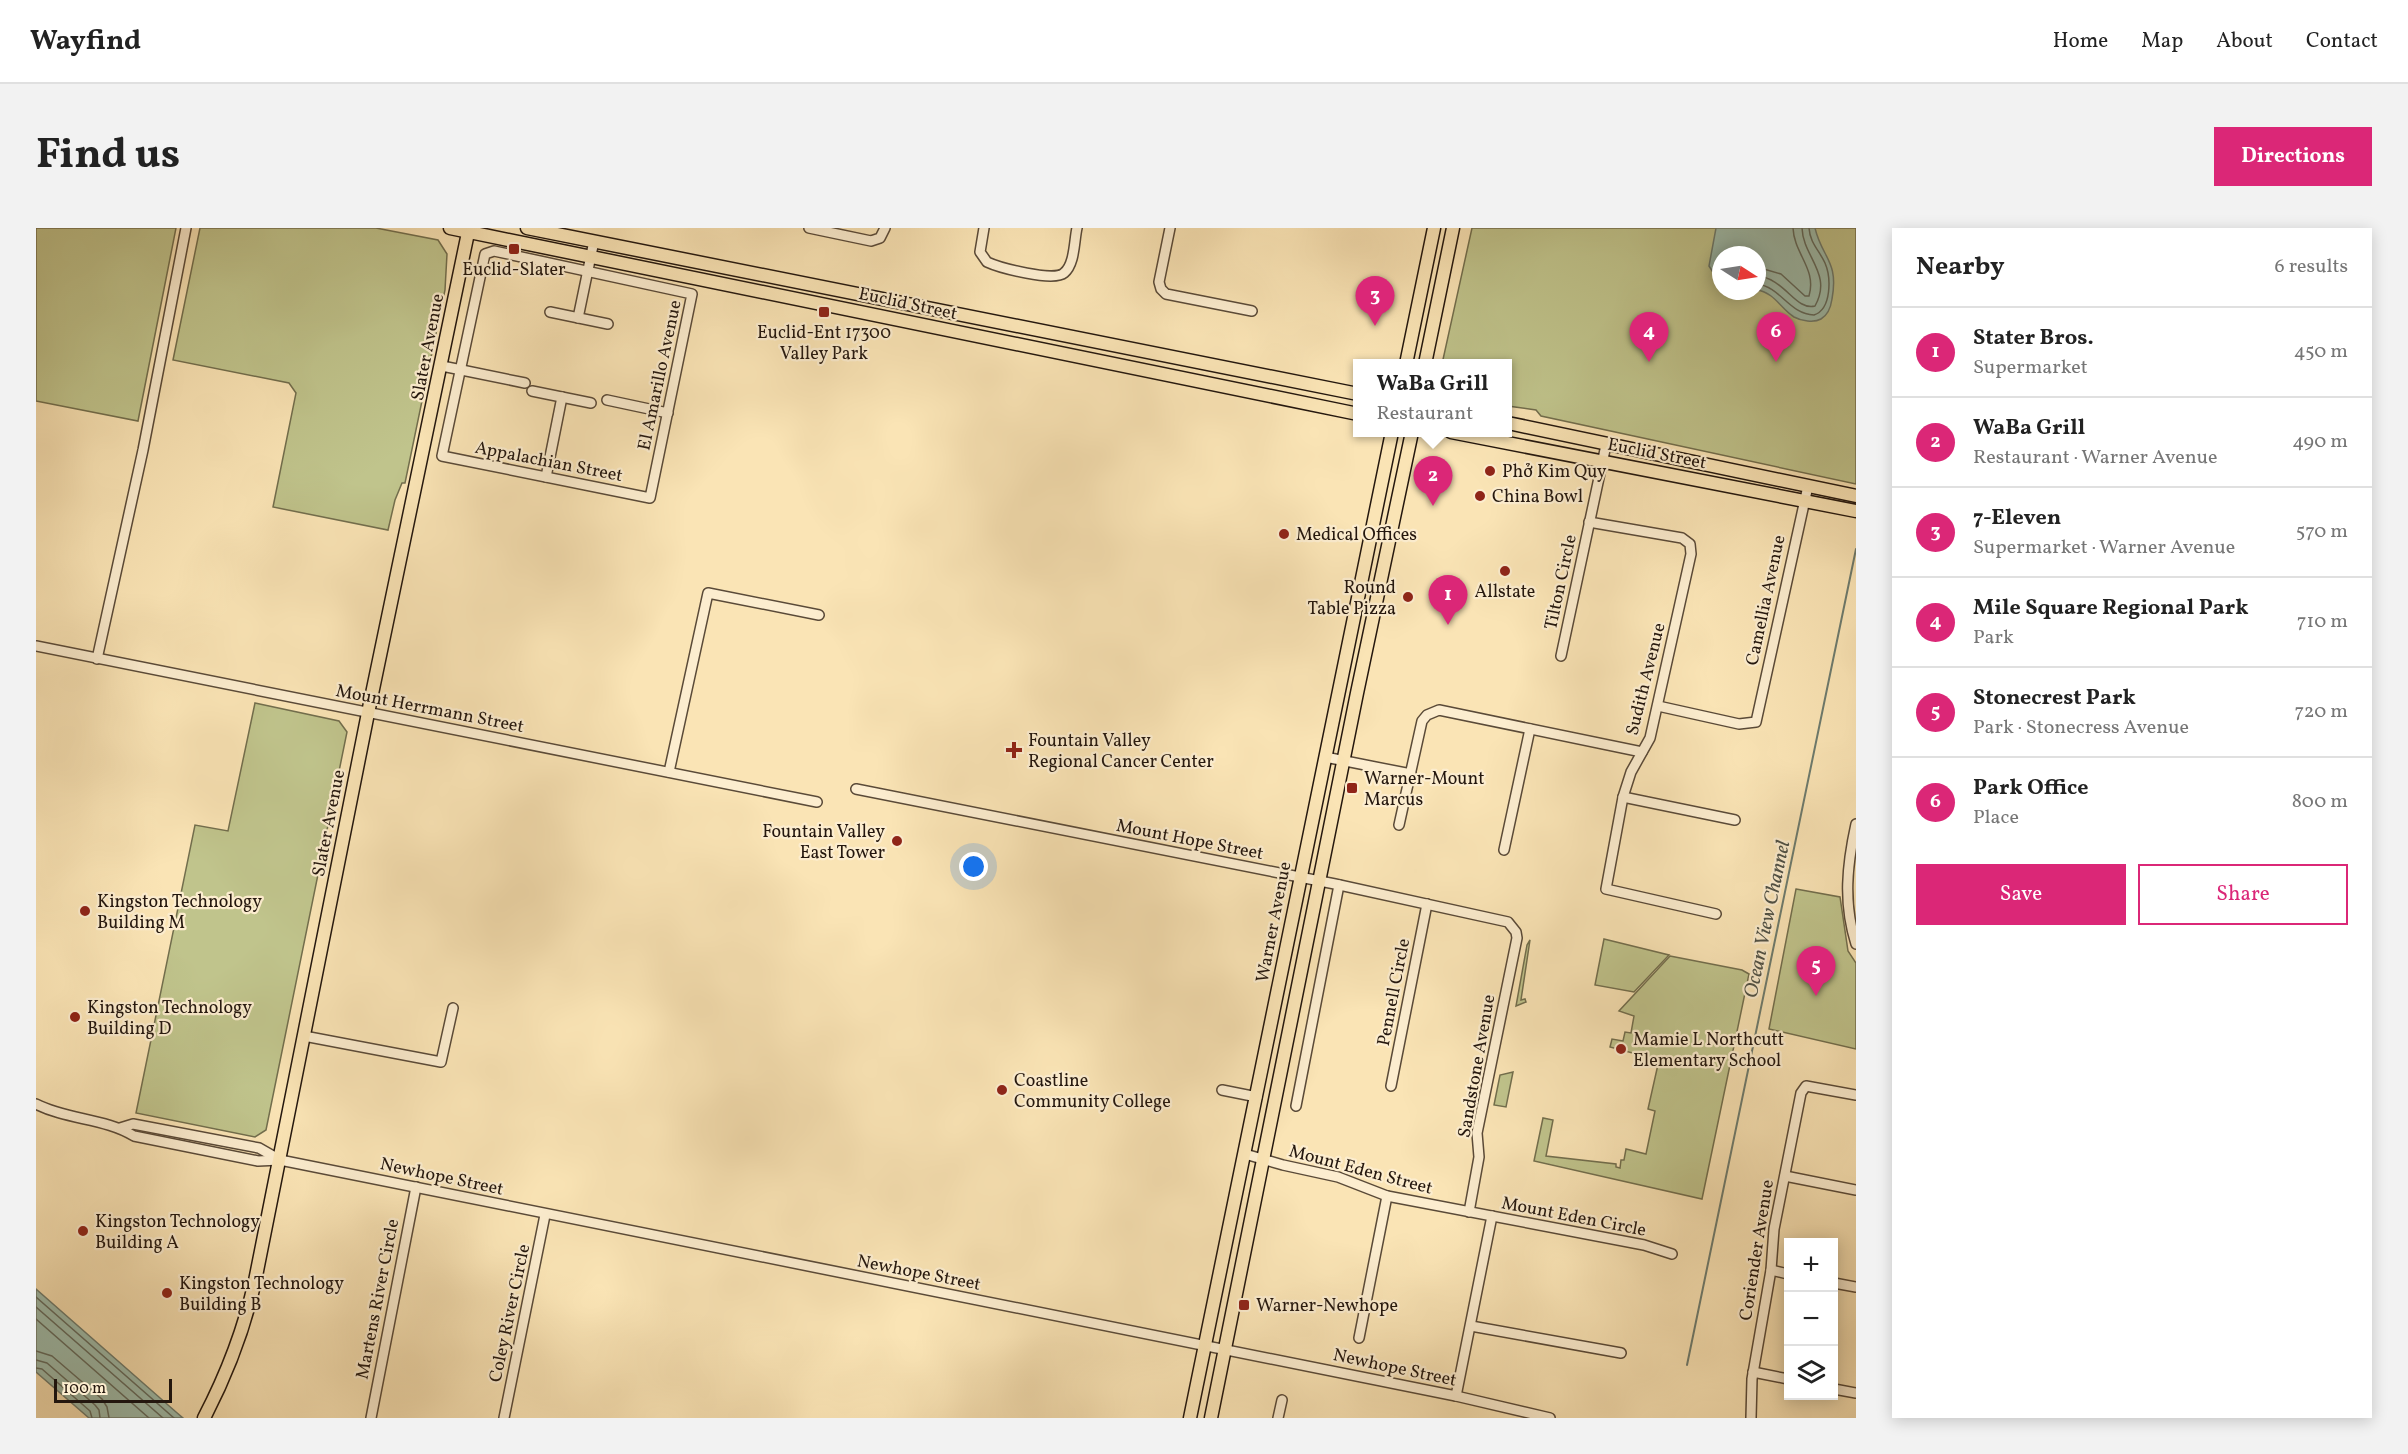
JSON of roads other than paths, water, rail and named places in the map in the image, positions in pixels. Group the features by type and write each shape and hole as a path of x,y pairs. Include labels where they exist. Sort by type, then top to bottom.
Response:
{"main road":[{"name":"Euclid Street","path":"450,228 469,230 1353,413"},
{"name":"Euclid Street","path":"527,228 1353,393"},
{"path":"1407,359 1434,228"},
{"path":"1426,359 1453,228"},
{"name":"Slater Avenue","path":"204,1418 230,1364 248,1313 368,713 469,230"},
{"name":"Euclid Street","path":"1512,424 1856,496"},
{"name":"Warner Avenue","path":"1190,1418 1391,437"},
{"name":"Warner Avenue","path":"1211,1418 1411,437"},
{"name":"Euclid Street","path":"1477,437 1856,511"},
{"path":"1349,640 1357,652 1353,679 1357,693"}],"street":[{"path":"97,659 143,450 186,228"},
{"path":"808,228 871,241 880,238 885,228"},
{"path":"984,228 980,252 987,262 1051,277 1063,275 1071,261 1077,228"},
{"path":"1170,228 1159,282 1161,289 1166,294 1252,311"},
{"path":"579,318 594,241"},
{"path":"460,370 485,254 494,251 587,271"},
{"path":"714,282 717,266"},
{"name":"El Amarillo Avenue","path":"587,271 692,294 650,498"},
{"path":"550,312 608,324"},
{"path":"442,366 525,383"},
{"name":"Appalachian Street","path":"460,370 442,456 650,498"},
{"path":"532,391 591,403"},
{"path":"546,477 562,397"},
{"path":"607,400 668,413"},
{"name":"Tilton Circle","path":"1561,656 1606,445"},
{"name":"Camellia Avenue","path":"1658,706 1739,724 1756,722 1808,486"},
{"name":"Sudith Avenue","path":"1589,522 1682,538 1690,544 1690,554 1658,706 1650,738 1631,772 1623,797 1606,890 1716,914"},
{"path":"669,772 708,593 819,615"},
{"name":"Mount Herrmann Street","path":"36,646 818,802"},
{"path":"1399,825 1422,721 1427,715 1439,710 1642,752"},
{"path":"1504,850 1530,729"},
{"path":"1325,757 1411,774"},
{"name":"Mount Hope Street","path":"856,789 1339,885 1504,920 1513,927"},
{"path":"1623,797 1735,820"},
{"path":"1856,824 1846,895 1856,944"},
{"path":"1296,1106 1339,885"},
{"name":"Pennell Circle","path":"1391,1086 1427,904"},
{"name":"Sandstone Avenue","path":"1469,1212 1479,1157 1477,1133 1517,938 1513,927"},
{"path":"304,1036 441,1062 453,1008"},
{"name":"Coriender Avenue","path":"1751,1418 1753,1372 1771,1270 1774,1229 1803,1088 1811,1086 1856,1095"},
{"path":"1222,1090 1257,1098"},
{"name":"Newhope Street","path":"36,1104 87,1121 120,1128 134,1136 258,1161 280,1160 416,1187 545,1215 1456,1396 1506,1413 1550,1418"},
{"name":"Mount Eden Street","path":"1245,1154 1338,1177 1387,1196 1469,1212"},
{"path":"1785,1176 1856,1190"},
{"name":"Martens River Circle","path":"370,1418 416,1187"},
{"path":"1359,1338 1387,1196"},
{"name":"Mount Eden Circle","path":"1469,1212 1644,1245 1672,1254"},
{"name":"Coley River Circle","path":"504,1418 545,1215"},
{"path":"1456,1396 1492,1216"},
{"path":"1771,1270 1784,1273"},
{"path":"1838,1284 1856,1287"},
{"path":"1471,1326 1621,1353"},
{"path":"1753,1372 1784,1378"},
{"path":"1838,1390 1856,1393"},
{"path":"1278,1418 1282,1400"}],"water":[{"path":"1716,228 1815,228 1832,268 1834,286 1829,310 1821,319 1808,321 1789,313 1766,293 1766,246 1713,246"},
{"path":"1712,250 1712,271 1709,266"},
{"path":"36,1289 183,1418 89,1418 36,1372"}],"waterway":[{"name":"Ocean View Channel","path":"1687,1365 1856,549"}],"place":[{"name":"Euclid-Slater","path":"514,249"},
{"name":"Euclid-Ent 17300 Valley Park","path":"824,312"},
{"name":"7-Eleven","path":"1375,326"},
{"name":"Mile Square Regional Park","path":"1649,362"},
{"name":"Park Office","path":"1776,362"},
{"name":"Phở Kim Quy","path":"1490,471"},
{"name":"China Bowl","path":"1480,496"},
{"name":"WaBa Grill","path":"1433,506"},
{"name":"Medical Offices","path":"1284,534"},
{"name":"Allstate","path":"1505,571"},
{"name":"Round Table Pizza","path":"1408,597"},
{"name":"Stater Bros.","path":"1448,625"},
{"name":"Fountain Valley Regional Cancer Center","path":"1014,750"},
{"name":"Warner-Mount Marcus","path":"1352,788"},
{"name":"Fountain Valley East Tower","path":"897,841"},
{"name":"Kingston Technology Building M","path":"85,911"},
{"name":"Stonecrest Park","path":"1816,996"},
{"name":"Kingston Technology Building D","path":"75,1017"},
{"name":"Mamie L Northcutt Elementary School","path":"1621,1049"},
{"name":"Coastline Community College","path":"1002,1090"},
{"name":"Kingston Technology Building A","path":"83,1231"},
{"name":"Kingston Technology Building B","path":"167,1293"},
{"name":"Warner-Newhope","path":"1244,1305"}]}
